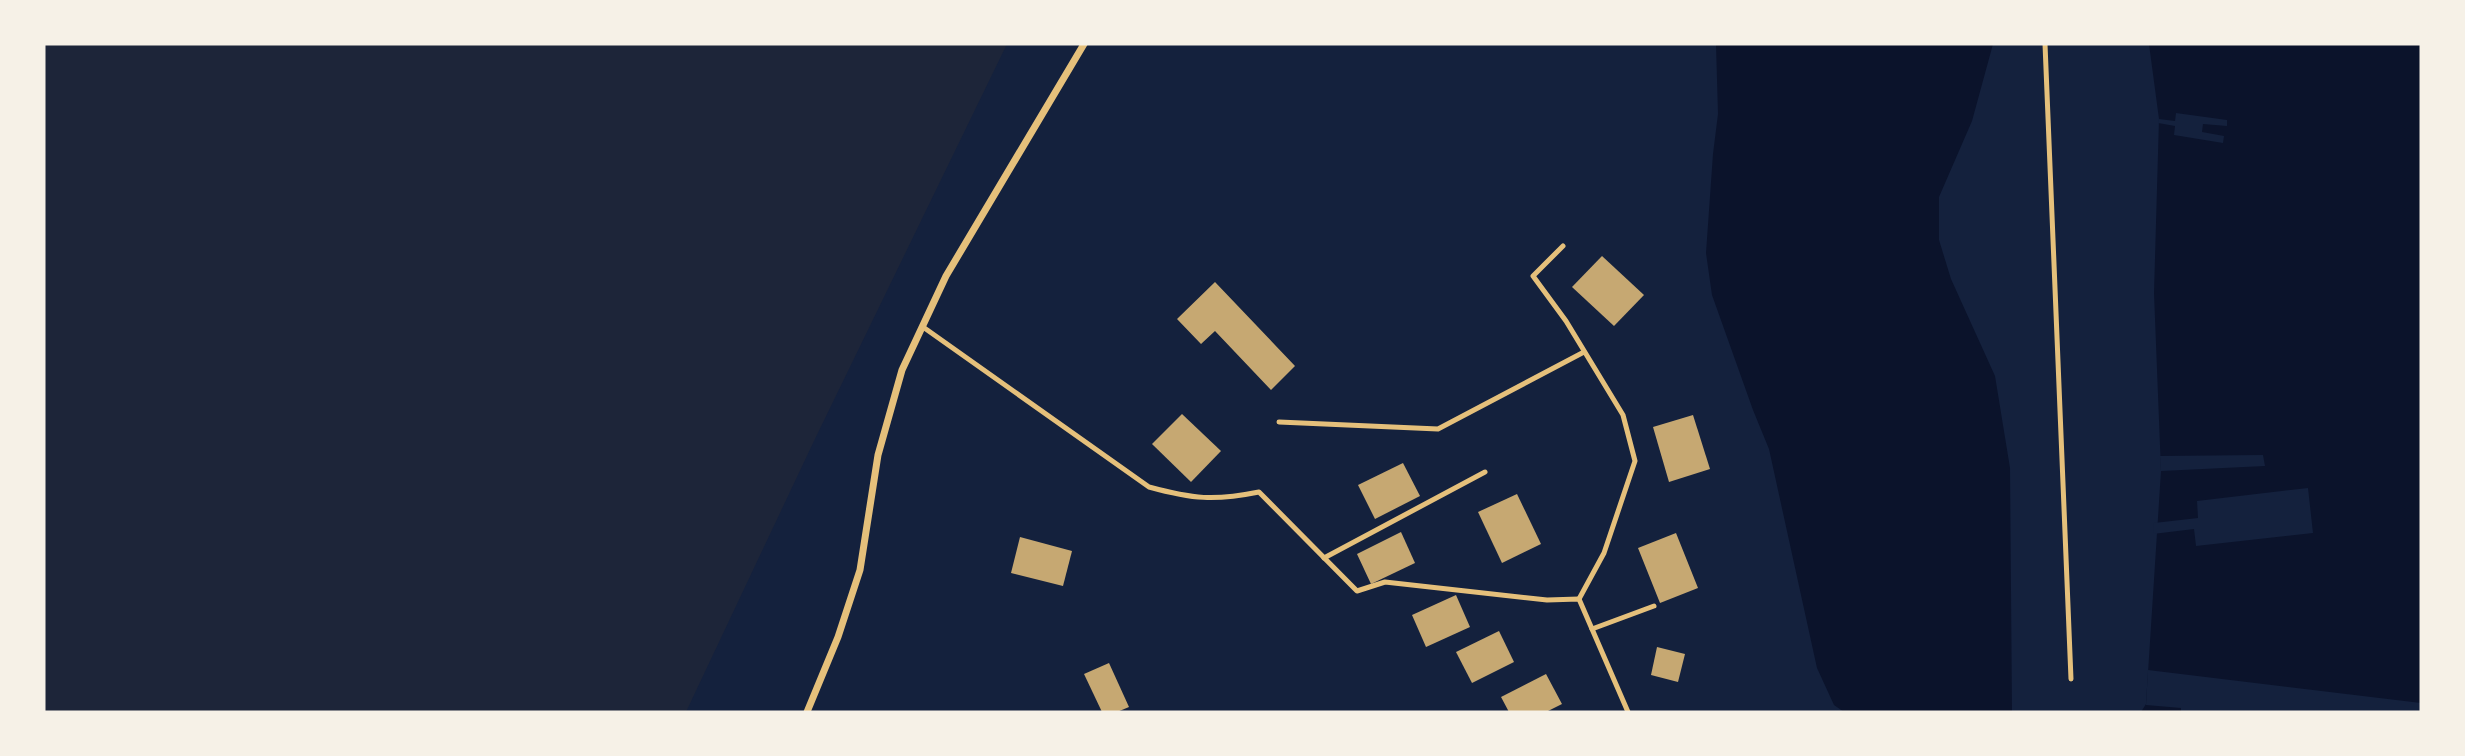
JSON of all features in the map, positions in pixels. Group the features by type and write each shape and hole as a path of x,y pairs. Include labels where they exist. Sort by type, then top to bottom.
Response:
{"street":[{"path":"807,712 838,637 860,570 878,456 902,370 946,276 1084,44"}],"lane":[{"path":"2045,44 2071,679"},
{"path":"1563,246 1533,276 1566,321 1623,415 1635,461 1604,553 1579,599"},
{"path":"923,327 1149,487 1186,497 1226,499 1259,492 1357,591 1385,582 1547,600 1579,599"},
{"path":"1279,422 1438,429 1584,352"},
{"path":"1324,558 1485,472"},
{"path":"1579,599 1628,712"},
{"path":"1592,629 1654,606"}],"shaded area":[{"path":"44,44 1007,44 686,712 44,712"},
{"path":"1716,44 1993,44 1972,121 1939,197 1939,240 1951,279 1995,376 2010,468 2012,712 1844,712 1834,705 1817,668 1769,449 1712,295 1706,253 1718,114"},
{"path":"2149,44 2421,44 2421,712 2141,712 2146,704 2161,471 2154,293 2159,119"}],"pier":[{"path":"2176,113 2227,120 2227,126 2203,124 2202,132 2224,136 2223,143 2174,135 2175,126 2158,123 2159,119 2175,121"},
{"path":"2263,455 2265,466 2161,471 2160,456"},
{"path":"2308,488 2313,533 2196,546 2194,529 2153,534 2154,523 2198,518 2197,501"},
{"path":"2148,670 2421,703 2421,712 2181,712 2181,708 2146,705"}],"building":[{"path":"1602,256 1644,295 1614,326 1572,287"},
{"path":"1215,282 1295,366 1271,390 1215,331 1201,344 1177,319"},
{"path":"1182,414 1221,451 1191,482 1152,444"},
{"path":"1693,415 1710,469 1669,482 1653,427"},
{"path":"1403,463 1420,496 1375,519 1358,485"},
{"path":"1517,494 1541,544 1502,563 1478,512"},
{"path":"1401,532 1415,563 1371,584 1357,554"},
{"path":"1676,533 1698,588 1660,603 1638,548"},
{"path":"1020,537 1072,551 1063,586 1011,573"},
{"path":"1456,595 1470,627 1426,647 1412,615"},
{"path":"1499,631 1514,662 1472,683 1456,652"},
{"path":"1657,647 1685,654 1678,682 1651,675"},
{"path":"1109,663 1129,707 1117,712 1102,712 1084,674"},
{"path":"1546,674 1562,704 1546,712 1509,712 1501,697"}]}
